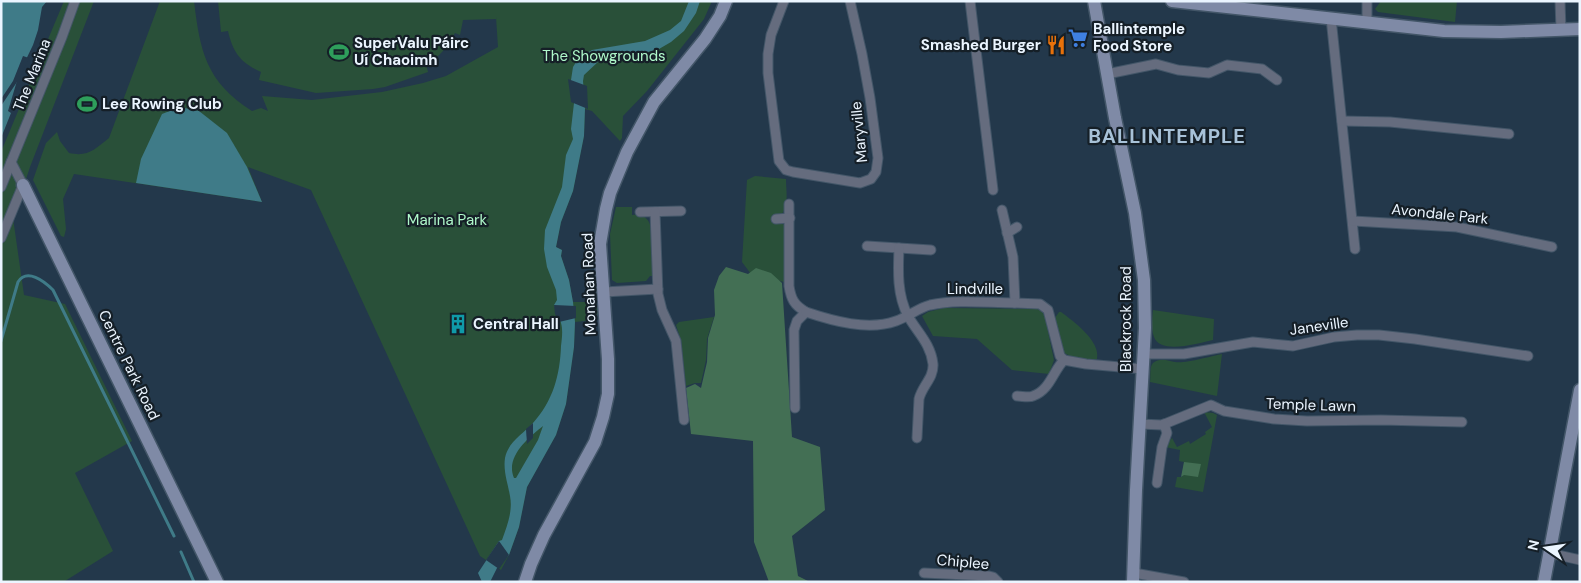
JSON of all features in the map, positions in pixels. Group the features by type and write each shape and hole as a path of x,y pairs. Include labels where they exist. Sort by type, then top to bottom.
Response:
{"street":[{"name":"The Marina","path":"1,187 75,1"},
{"name":"Monahan Road","path":"525,582 544,535 586,460 601,425 608,394 600,244 606,209 616,177 634,137 654,102 716,24 726,1"},
{"name":"Maryville","path":"784,1 771,35 768,54 768,73 780,161 786,170 860,183 871,179 876,172 878,158 866,71 850,1"},
{"path":"970,1 993,190"},
{"name":"Blackrock Road","path":"1094,1 1139,237 1145,294 1133,577"},
{"path":"1172,1 1472,33 1580,29"},
{"path":"1367,1 1367,22"},
{"path":"1560,1 1561,30"},
{"path":"1331,18 1355,249"},
{"path":"1107,74 1156,64 1178,70 1209,73 1227,65 1262,69 1277,80"},
{"path":"1342,120 1390,122 1509,134"},
{"name":"Centre Park Road","path":"11,162 217,582"},
{"path":"1,238 23,185"},
{"path":"789,204 790,292 794,303 806,312 797,322 794,330 795,408"},
{"name":"Lindville","path":"1002,210 1014,266 1014,303"},
{"path":"640,212 681,211"},
{"path":"655,212 658,289 662,310 676,341 684,420"},
{"path":"776,219 790,218"},
{"name":"Avondale Park","path":"1353,221 1457,227 1552,247"},
{"path":"1007,233 1017,227"},
{"path":"867,246 932,250"},
{"path":"900,248 898,281 902,301 908,315 928,345 932,364 931,376 920,393 917,438"},
{"path":"604,292 658,289"},
{"name":"Lindville","path":"806,312 837,322 854,324 887,323 898,320 925,306 950,302 1038,303 1049,312 1060,356 1064,360"},
{"name":"Janeville","path":"1143,354 1184,354 1253,342 1293,346 1334,336 1379,335 1528,356"},
{"path":"1017,396 1032,397 1044,389 1064,360 1097,366 1142,369"},
{"path":"1544,582 1580,390"},
{"name":"Temple Lawn","path":"1140,424 1164,424 1211,405 1224,411 1274,419 1462,422"},
{"path":"1157,483 1162,447 1167,433 1164,424"},
{"path":"1549,553 1580,560"},
{"name":"Chiplee","path":"924,573 989,576 998,582"},
{"path":"1133,577 1184,582"}],"green space":[{"path":"64,1 94,1 30,167 13,218 24,295 65,304 132,441 75,473 113,551 65,581 1,582 1,152"},
{"path":"160,1 194,1 203,50 215,77 224,89 252,111 261,108 268,111 262,96 312,100 382,92 446,76 498,47 496,17 496,19 463,20 460,35 455,33 443,51 426,64 428,72 385,87 316,93 259,80 261,72 243,61 232,45 228,31 221,32 218,1 712,1 704,19 647,91 623,116 622,138 620,141 592,111 585,109 584,136 573,191 561,222 556,247 562,250 561,256 569,280 573,302 589,302 589,305 599,305 600,314 594,315 594,320 575,322 574,347 566,404 556,435 527,487 519,527 509,555 501,570 480,556 311,190 248,167 262,202 74,174 63,199 66,229 64,237 61,236 33,180 46,143 57,132 60,141 69,153 81,154 90,152 109,138"},
{"path":"1381,1 1457,1 1455,22 1378,12 1375,9"},
{"path":"755,176 786,179 786,206 782,214 773,215 774,223 783,224 786,227 784,282 751,274 742,262 747,180"},
{"path":"616,207 632,207 632,215 644,217 650,224 653,276 650,276 646,281 617,283 612,280 610,234"},
{"path":"944,308 1037,309 1042,311 1054,360 1049,374 1012,370 977,339 933,336 922,316 928,312"},
{"path":"1153,310 1214,319 1213,340 1172,347 1158,342 1153,334"},
{"path":"1059,312 1072,321 1091,339 1095,345 1097,359 1080,359 1063,352 1053,321"},
{"path":"714,317 707,339 706,360 701,383 686,386 681,340 676,325 679,322"},
{"path":"1222,354 1217,396 1150,382 1151,367 1156,361 1185,362"},
{"path":"1204,412 1217,415 1203,492 1175,487 1177,477 1182,477 1184,462 1179,461 1180,450 1165,447 1172,438 1177,447 1189,441 1190,444 1206,434 1205,432 1212,427"}],"shaded area":[{"path":"1,1 47,1 42,7 33,45 19,74 8,111 11,113 1,138"},
{"path":"689,1 700,1 696,13 684,31 671,42 659,49 644,53 599,61 584,75 584,136 573,191 561,222 556,247 562,250 561,256 569,280 575,322 574,347 566,404 556,435 527,487 519,527 509,555 497,568 490,582 482,582 478,573 499,541 502,540 508,524 511,502 505,468 507,452 509,447 533,423 546,406 554,387 559,367 562,328 554,305 557,300 556,290 547,267 544,249 545,230 562,187 566,155 573,139 571,129 574,103 571,80 573,67 578,59 592,50 645,41 670,30 681,21","holes":["543,426 538,440 516,478 514,478 512,470 515,455 525,442"]},
{"path":"180,107 199,111 227,133 247,167 262,202 136,183 141,159 162,114"},
{"path":"726,267 748,274 756,268 771,273 782,283 792,437 820,447 825,510 792,536 798,576 810,582 769,582 754,542 753,441 691,434 686,388 695,384 701,388 707,362 708,338 715,315 714,290 719,276"},
{"path":"1184,462 1201,464 1198,477 1184,475 1181,477"}],"pier":[{"path":"23,56 29,58 19,83 17,82 1,106 1,99 13,81"},
{"path":"568,79 587,86 588,109 571,102"},
{"path":"554,305 576,306 576,318 559,322 555,314"},
{"path":"533,423 533,438 527,444 526,429"},
{"path":"499,541 509,555 499,569 486,560"}],"waterway":[{"path":"1,341 18,282 26,276 36,277 53,290 174,536"},
{"path":"181,552 194,582"}],"place":[{"name":"Ballintemple Food Store","path":"1078,38"},
{"name":"Smashed Burger","path":"1056,45"},
{"name":"SuperValu Páirc Uí Chaoimh","path":"339,52"},
{"name":"Lee Rowing Club","path":"87,104"},
{"name":"Central Hall","path":"458,324"}],"district":[{"name":"BALLINTEMPLE","path":"1167,136"}],"park label":[{"name":"The Showgrounds","path":"604,56"},
{"name":"Marina Park","path":"447,220"}]}
